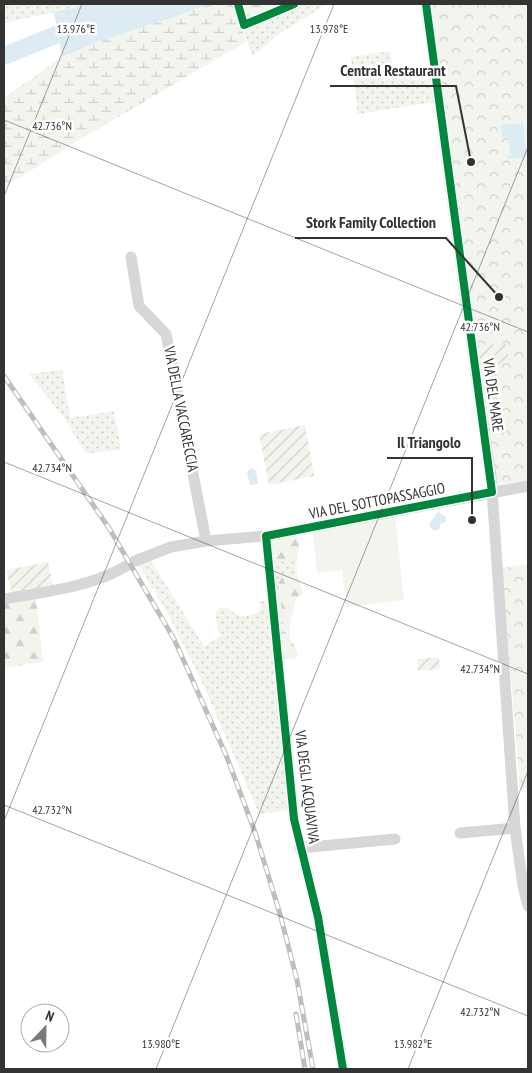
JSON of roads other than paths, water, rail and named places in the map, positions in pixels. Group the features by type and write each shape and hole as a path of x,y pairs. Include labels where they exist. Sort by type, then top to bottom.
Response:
{"street":[{"name":"VIA DEL MARE","path":"426,4 492,492 515,828 523,886 528,906"},
{"name":"VIA DELLA VACCARECCIA","path":"130,257 139,306 166,334 206,541"},
{"name":"VIA DEL SOTTOPASSAGGIO","path":"135,561 171,547 206,541 266,536 528,486"},
{"name":"VIA DEGLI ACQUAVIVA","path":"266,536 294,819 319,926 343,1069"},
{"path":"4,599 81,585 119,570"},
{"path":"460,833 515,828"},
{"name":"VIA DEGLI ACQUAVIVA","path":"300,848 395,839"}],"waterway":[{"path":"4,56 80,25"}],"tunnel":[{"path":"119,570 135,561"}],"railway":[{"path":"4,376 109,528 174,639 226,755 255,832 280,914 297,980 313,1069"},
{"path":"296,1014 305,1069"}],"place":[{"name":"Central Restaurant","path":"471,162"},
{"name":"Stork Family Collection","path":"499,297"},
{"name":"Il Triangolo","path":"472,520"}]}
